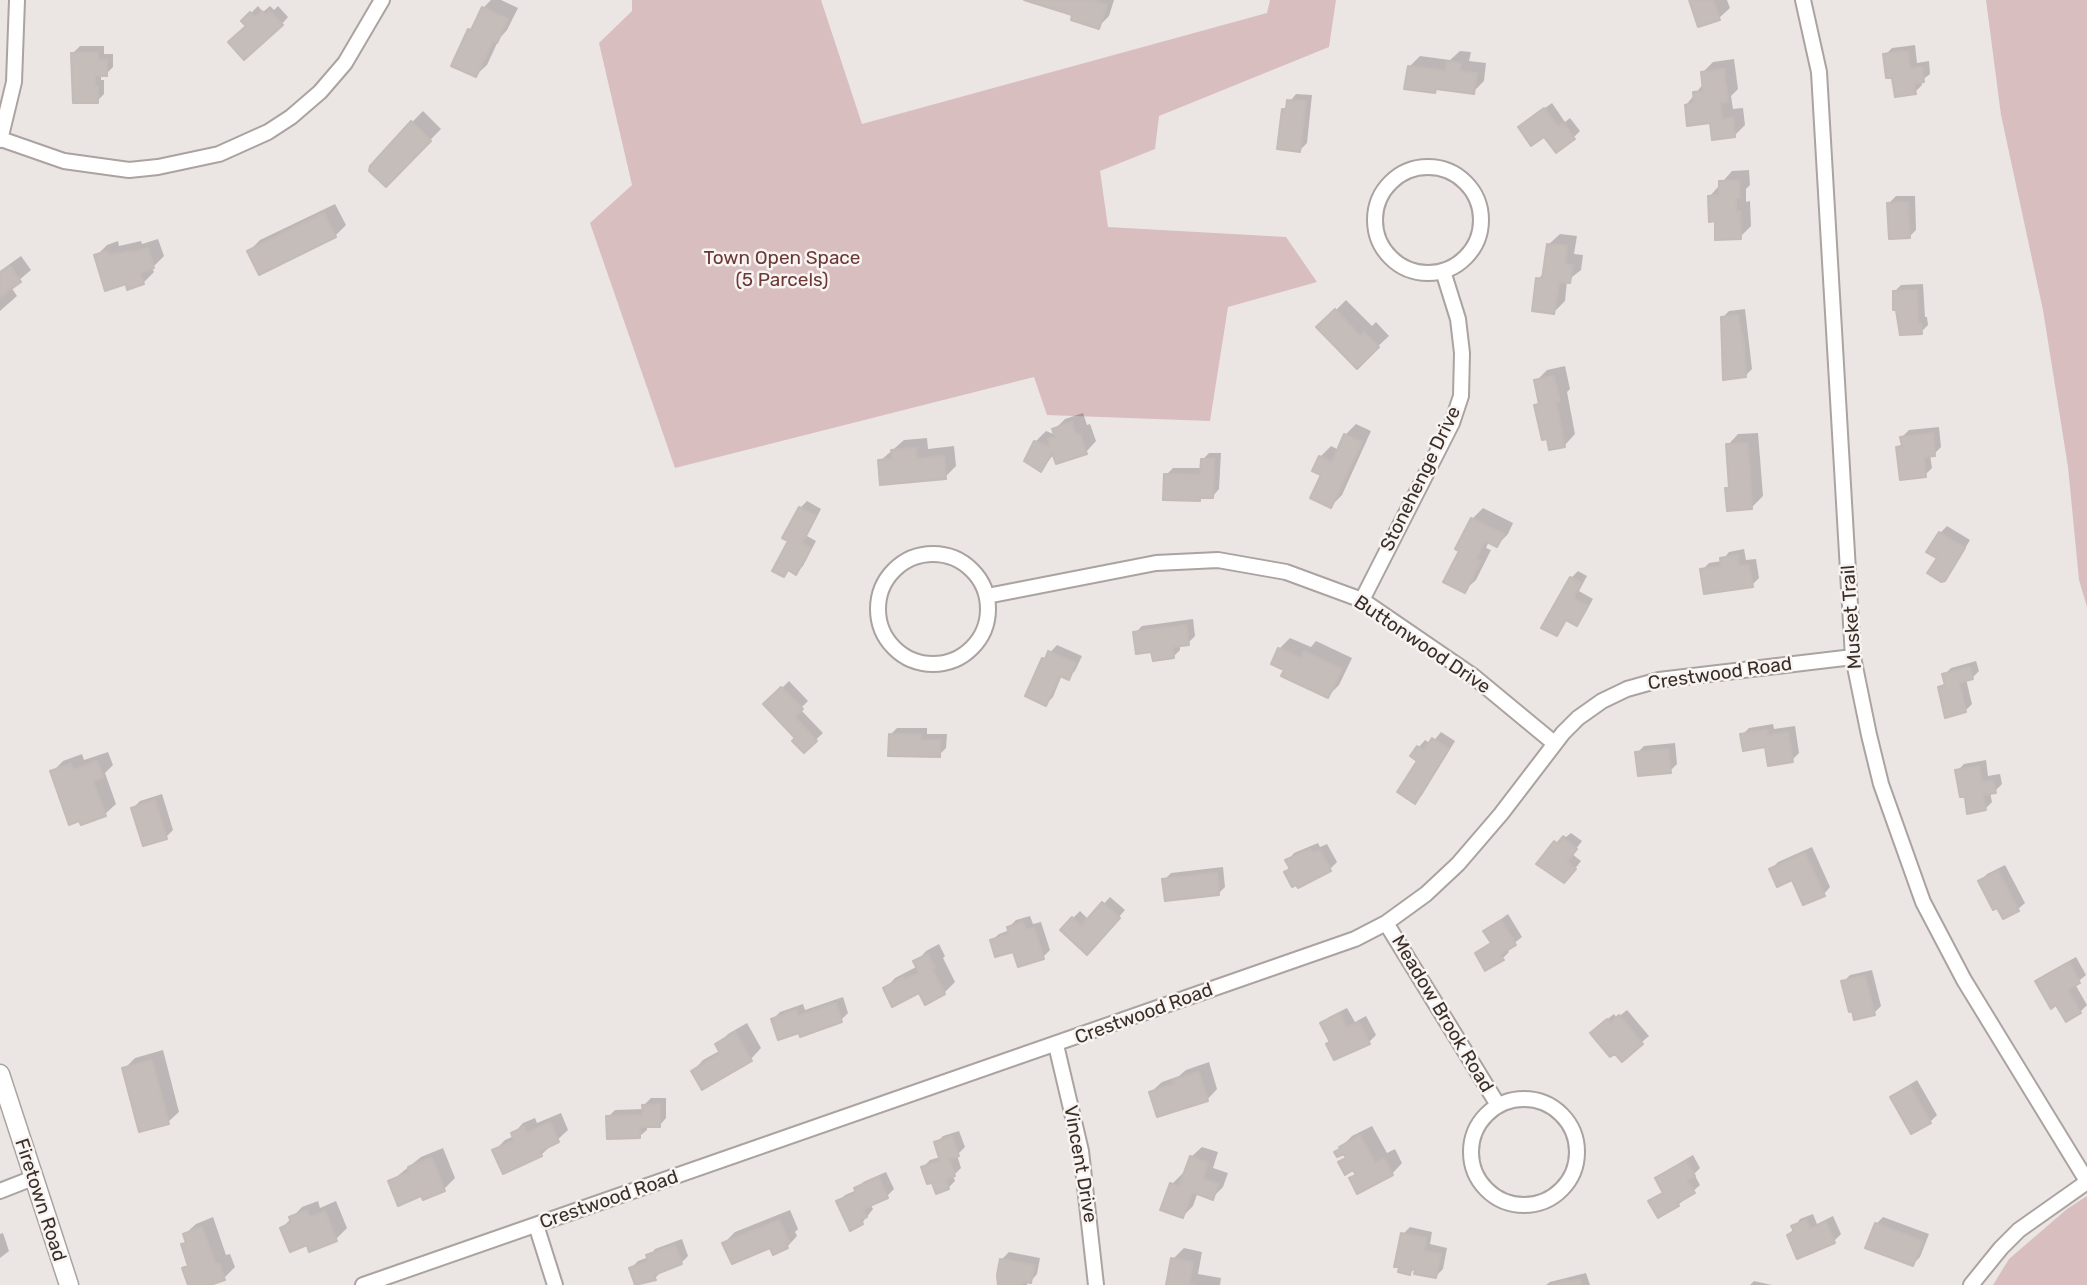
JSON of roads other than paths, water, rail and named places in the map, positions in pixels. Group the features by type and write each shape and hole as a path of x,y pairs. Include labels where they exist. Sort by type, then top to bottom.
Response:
{"street":[{"path":"17,0 14,82 0,140 64,161 129,170 158,167 219,154 268,132 291,117 320,92 345,63 382,0"},
{"name":"Musket Trail","path":"1803,0 1819,72 1853,657 1881,784 1923,902 1964,980 2087,1181"},
{"path":"1422,166 1440,167 1456,174 1469,185 1479,200 1482,218 1480,235 1472,251 1459,264 1443,271 1426,273 1408,270 1393,261 1382,247 1375,230 1375,213 1380,196 1390,182 1405,171 1422,166"},
{"name":"Stonehenge Drive","path":"1362,600 1452,423 1461,396 1462,353 1458,319 1443,271"},
{"path":"930,554 950,556 967,564 980,578 987,596 988,615 983,634 971,649 946,662 936,664 917,661 900,653 887,639 880,621 879,602 884,584 896,568 912,558 930,554"},
{"name":"Buttonwood Drive","path":"987,596 1156,563 1218,560 1286,572 1362,600 1473,677 1555,743"},
{"name":"Crestwood Road","path":"363,1285 1354,939 1386,923 1426,894 1458,864 1501,814 1555,743 1578,718 1602,701 1627,689 1659,680 1853,657"},
{"name":"Meadow Brook Road","path":"1386,923 1498,1105"},
{"name":"Vincent Drive","path":"1056,1045 1082,1151 1096,1285"},
{"name":"Firetown Road","path":"0,1074 69,1285"},
{"name":"Meadow Brook Road","path":"1514,1099 1532,1099 1549,1104 1563,1115 1573,1129 1578,1146 1577,1164 1570,1180 1558,1194 1543,1202 1526,1205 1508,1203 1492,1195 1480,1182 1473,1166 1471,1149 1475,1131 1484,1116 1498,1105 1514,1099"},
{"path":"0,1191 33,1178"},
{"path":"1971,1285 1986,1265 2020,1230 2087,1181"},
{"path":"536,1225 555,1285"}],"park label":[{"name":"Town Open Space (5 Parcels)","path":"782,270"}]}
